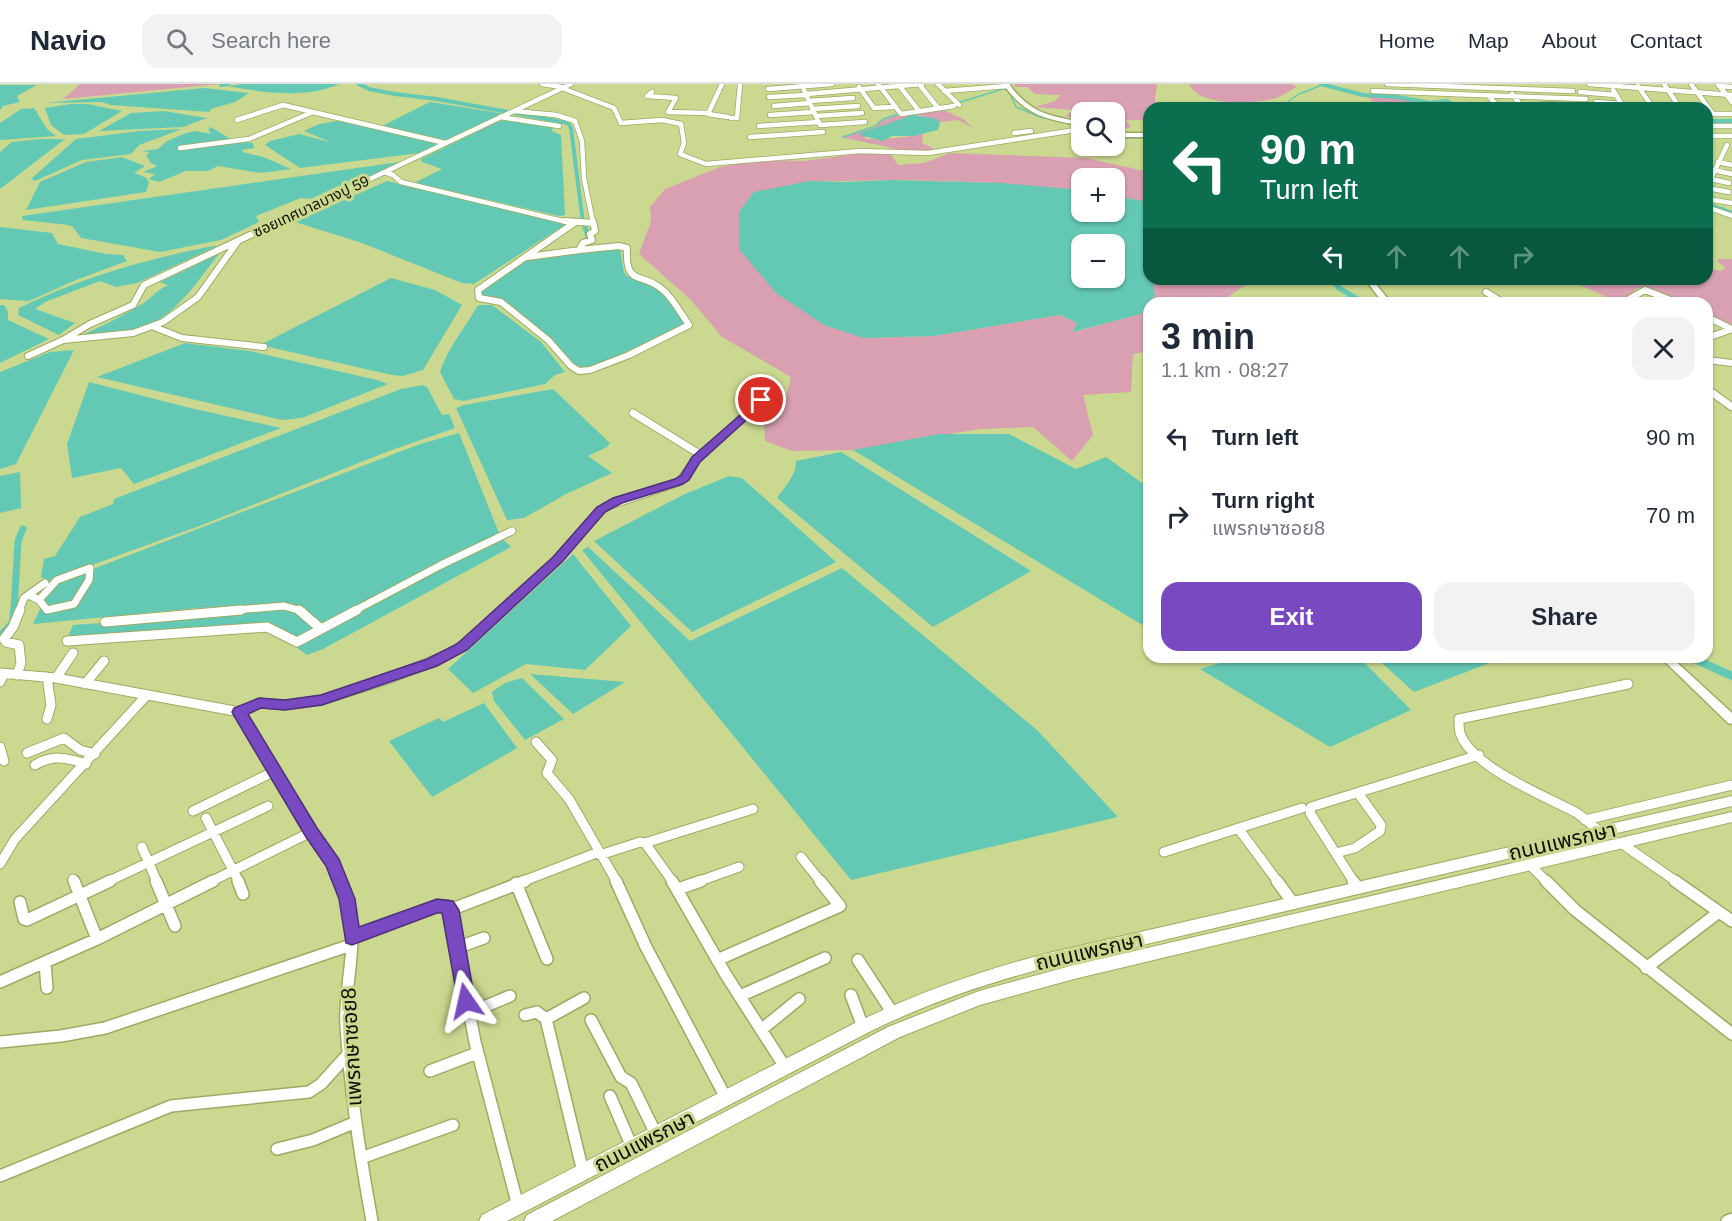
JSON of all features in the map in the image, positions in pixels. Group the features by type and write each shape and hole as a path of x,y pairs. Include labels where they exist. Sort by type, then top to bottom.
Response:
{"main road":[{"name":"ถนนแพรกษา","path":"489,1221 892,1012 948,990 1023,966 1732,801"},
{"name":"ถนนแพรกษา","path":"533,1221 864,1047 960,1005 998,992 1388,897 1732,817"},
{"path":"1378,883 1388,897"}],"street":[{"path":"542,84 563,88 614,108 621,123 662,120 681,124 684,143 680,154 706,164 860,151 928,153 1071,130"},
{"name":"ซอยเทศบาลบางปู 59","path":"63,340 90,324 133,305 144,285 571,84"},
{"path":"708,113 722,84"},
{"path":"652,92 648,96 676,98 668,112 708,113 710,116 737,118 740,84"},
{"path":"768,88 832,84"},
{"path":"857,84 874,108 894,107"},
{"path":"769,97 920,84 938,107"},
{"path":"879,86 900,114 957,104 938,84"},
{"path":"1387,84 1573,91"},
{"path":"1504,84 1518,102"},
{"path":"1589,84 1639,86 1732,95"},
{"path":"1664,84 1676,102"},
{"path":"1691,84 1703,102"},
{"path":"801,85 819,123"},
{"path":"898,85 919,111"},
{"path":"1412,85 1422,100"},
{"path":"1611,85 1620,102"},
{"path":"1719,85 1732,87"},
{"path":"1719,85 1732,102"},
{"path":"944,91 1004,86 1028,110 1071,122"},
{"path":"1462,86 1468,102"},
{"path":"1639,86 1649,102"},
{"path":"1373,91 1586,99"},
{"path":"1580,92 1616,95"},
{"path":"1439,94 1443,100"},
{"path":"1489,96 1494,102"},
{"path":"774,106 853,98"},
{"path":"1538,98 1542,102"},
{"path":"237,120 279,105 446,143"},
{"path":"819,123 858,106"},
{"path":"513,111 556,115 576,122 582,141 584,223"},
{"path":"180,148 249,139 314,112"},
{"path":"750,136 862,113"},
{"path":"1713,114 1732,114"},
{"path":"770,115 861,128"},
{"path":"502,116 559,126"},
{"path":"759,126 865,122"},
{"path":"1713,126 1732,126"},
{"path":"1014,133 1044,129 1071,130"},
{"path":"1125,135 1143,135"},
{"path":"1713,136 1732,136"},
{"path":"1713,173 1728,146"},
{"path":"1723,154 1732,156"},
{"path":"1719,162 1732,165"},
{"path":"1714,170 1732,174"},
{"path":"384,172 393,175 401,182 584,223 595,231 590,234 592,240 583,243 580,250"},
{"path":"1713,179 1729,183"},
{"path":"1713,189 1729,192"},
{"path":"1713,199 1732,203"},
{"path":"1713,209 1732,216"},
{"path":"524,257 619,246 627,248 626,266 630,274 663,289 689,325 628,355 590,370 575,370 552,343 501,302 483,300 478,297 478,288 524,257 584,223"},
{"path":"28,356 63,340 125,334 154,327 198,297 238,241"},
{"path":"1373,285 1382,297"},
{"path":"1633,297 1645,290 1663,297"},
{"path":"1486,292 1494,297"},
{"path":"1713,320 1732,329"},
{"path":"154,327 182,338 264,347"},
{"path":"1713,336 1732,329"},
{"path":"1713,361 1732,363"},
{"path":"1713,393 1732,407"},
{"path":"1,676 51,678 240,712 259,703 285,705 322,700 399,675 449,654 472,639 545,571 601,510 617,501 679,482 701,454 761,400"},
{"path":"633,413 701,454"},
{"path":"67,641 267,627 274,628 289,640 297,642 441,565 512,531"},
{"path":"29,595 39,600 47,610 74,604 89,580 90,568 57,580 39,600"},
{"path":"17,675 21,663 19,645 6,642 4,639 13,627 24,598 45,583"},
{"path":"105,621 284,606 305,611 321,629"},
{"path":"47,719 51,705 51,678 73,653"},
{"path":"85,684 104,661"},
{"path":"1671,663 1732,720"},
{"path":"1601,832 1576,813 1504,776 1479,755 1461,734 1458,723 1459,719 1464,717 1628,684"},
{"path":"0,864 15,839 146,696"},
{"name":"แพรกษาซอย8","path":"240,712 311,832 333,863 344,891 351,941 345,1000 349,1053 356,1122 372,1221"},
{"path":"27,753 64,738 80,750 95,754"},
{"path":"536,742 552,760 548,773 569,799 618,884 646,947 726,1098"},
{"path":"0,747 4,761"},
{"path":"35,765 44,759 62,755 86,764"},
{"path":"1358,888 1310,813 1311,807 1479,755"},
{"path":"193,811 275,771"},
{"path":"1585,820 1732,785"},
{"path":"1336,853 1355,848 1380,831 1381,825 1358,793"},
{"path":"20,902 26,920 268,806"},
{"path":"1164,852 1302,808"},
{"path":"450,910 516,883 600,854 640,842 645,843 753,810"},
{"path":"206,818 235,871 243,894"},
{"path":"1238,828 1293,903"},
{"path":"0,982 97,939 311,832"},
{"path":"645,843 678,889 717,960 785,1067"},
{"path":"1621,843 1732,921"},
{"path":"142,847 175,926"},
{"path":"717,960 840,906 801,857"},
{"path":"1530,865 1575,910 1732,1034"},
{"path":"678,889 739,867"},
{"path":"73,879 97,939"},
{"path":"516,883 548,958"},
{"path":"0,1042 61,1036 105,1028 351,941 437,906 447,906 450,910 477,1053 518,1206"},
{"path":"1646,968 1719,912"},
{"path":"456,948 484,938"},
{"path":"740,996 825,958"},
{"path":"858,960 892,1012"},
{"path":"45,963 47,988"},
{"path":"469,1013 510,996"},
{"path":"851,996 863,1027"},
{"path":"546,1019 584,998"},
{"path":"761,1030 799,999"},
{"path":"525,1016 537,1012 546,1019 583,1172"},
{"path":"591,1020 621,1077 631,1083 656,1134"},
{"path":"0,1176 171,1106 309,1092 325,1081 341,1059 349,1053"},
{"path":"430,1071 477,1053"},
{"path":"610,1096 632,1147"},
{"path":"277,1149 313,1140 356,1122"},
{"path":"361,1158 453,1125"},
{"path":"1727,1221 1732,1219"}],"shaded area":[{"path":"80,84 220,84 63,99"},
{"path":"1015,84 1157,84 1155,102 1143,102 1143,120 1126,120 1131,127 1125,128 1125,102 1071,102 1071,110 1035,107 1055,101 1061,95 1035,94 1027,87 1014,87"},
{"path":"1189,84 1292,84 1297,87 1281,96 1267,100 1229,102 1204,97"},
{"path":"1367,96 1397,97 1418,102 1373,102"},
{"path":"942,109 963,119 973,128 958,120 940,122 918,115 863,132 866,139 923,134 922,143 933,150 905,151 841,137 876,127 877,123 893,116"},
{"path":"888,150 898,165 924,163 950,153 1086,158 1143,171 1143,201 1125,198 1125,168 1071,168 1071,189 939,181 809,181 864,338 934,336 1060,315 1077,323 1074,332 1141,314 1143,311 1143,352 1133,354 1131,392 1083,395 1093,435 1072,461 1033,427 980,429 853,450 792,451 765,441 764,419 786,397 791,377 722,337 690,299 639,254 651,221 650,207 665,189 720,167 761,160 803,161"},
{"path":"1718,259 1732,259 1732,327 1713,318 1713,297 1666,297 1642,287 1626,297 1606,297 1580,285 1713,285 1713,269 1721,271 1726,268 1718,262"},
{"path":"1153,285 1246,285 1228,297 1154,297"}],"water":[{"path":"340,84 312,92 298,93 256,91 227,86"},
{"path":"0,85 37,85 17,96 20,102 3,106 0,110"},
{"path":"204,88 249,93 235,102 211,109 209,112 111,105 101,102 45,103"},
{"path":"430,102 501,114 446,140 382,126"},
{"path":"88,104 122,111 84,134 64,135 51,125 45,108"},
{"path":"34,108 47,129 56,136 0,140 0,123 21,109"},
{"path":"164,111 207,118 183,127 99,131 131,113"},
{"path":"913,115 937,119 940,123 938,130 913,136 892,136 883,141 860,135 863,132"},
{"path":"344,120 440,144 419,153 300,168 265,145 270,141 299,134 330,142 304,131 319,124"},
{"path":"507,120 553,127 552,131 561,135 565,215 559,216 414,183 442,169 422,162 421,159 497,122"},
{"path":"211,127 232,140 253,143 254,148 242,150 243,152 266,158 291,169 261,173 218,166 208,171 186,171 159,182 149,179 155,174 143,172 157,166 151,163 146,155 150,153 143,151 158,149 167,141 186,133 196,131 211,134 208,129"},
{"path":"182,129 139,145 131,154 82,160 35,181 31,179 76,139 139,131"},
{"path":"65,139 0,189 0,152 12,142"},
{"path":"122,157 145,166 134,173 145,177 149,182 146,192 26,210 40,182 86,162"},
{"path":"399,162 358,182 338,186 311,199 301,198 256,216 259,222 221,240 160,252 81,238 73,227 68,225 23,220 22,216"},
{"path":"890,180 1002,183 1071,189 1071,222 1125,222 1125,198 1143,201 1143,285 1153,285 1155,295 1143,297 1141,314 1073,332 1077,323 1060,315 934,336 864,338 824,325 776,293 739,249 739,212 754,192 809,181"},
{"path":"387,181 566,224 474,284 462,283 362,243 295,222"},
{"path":"0,227 52,233 58,244 106,254 123,255 127,261 29,301 0,299"},
{"path":"217,246 137,283 116,287 100,281 45,302 35,309 75,323 59,335 18,315 19,308 66,287 138,263"},
{"path":"620,249 624,272 627,276 659,289 686,324 586,370 579,371 556,346 500,299 480,295 482,287 520,261 545,256"},
{"path":"219,254 192,289 161,318 127,332 78,337 134,309 168,285 160,282"},
{"path":"391,278 435,290 462,305 423,370 403,376 392,375 260,345"},
{"path":"0,305 4,305 8,312 8,320 49,339 0,363"},
{"path":"478,305 492,305 541,342 565,372 555,375 545,384 463,401 454,399 440,372 452,346"},
{"path":"185,343 250,351 388,384 302,418 282,420 97,377"},
{"path":"74,350 16,464 0,469 0,372 50,352"},
{"path":"89,382 281,428 134,484 121,468 72,478 67,444"},
{"path":"422,385 427,387 442,415 449,414 455,428 48,581 41,577 44,559 55,556 80,517 113,504 114,499 401,389"},
{"path":"553,389 610,443 607,447 588,456 612,473 566,494 524,518 507,520 456,408"},
{"path":"459,433 499,533 321,624 303,607 288,603 198,608 33,624 51,585 420,444"},
{"path":"939,434 1009,434 1076,469 1106,457 1143,484 1143,625 853,450"},
{"path":"841,452 1031,571 933,627 777,498 792,476 796,461"},
{"path":"20,472 21,508 0,513 0,476"},
{"path":"729,476 742,478 836,562 692,632 594,541 685,494"},
{"path":"501,537 511,547 323,649 307,655 270,628 66,641 73,625 292,610 319,631"},
{"path":"588,547 690,641 842,568 1037,730 1118,817 851,880 582,550"},
{"path":"573,554 631,626 585,670 526,664 473,693 448,669"},
{"path":"1220,663 1365,663 1411,710 1330,747 1200,669"},
{"path":"1382,663 1489,663 1414,692"},
{"path":"530,674 625,682 573,714"},
{"path":"522,678 564,719 525,740 494,701 492,692 505,683"},
{"path":"484,703 517,748 432,797 389,741 439,718 443,722"}],"waterway":[{"path":"221,85 228,84"},
{"path":"359,84 369,89 395,94 437,99 568,123 571,128 583,223"},
{"path":"1001,84 1002,88 1009,91 1016,107 1040,117 1071,124"},
{"path":"1321,84 1363,95 1397,97 1425,102"},
{"path":"1288,102 1299,94 1322,85"},
{"path":"957,103 1003,89"},
{"path":"1438,102 1448,102"},
{"path":"843,137 875,126 883,119 899,114"},
{"path":"1713,121 1732,121"},
{"path":"1125,138 1143,138"},
{"path":"1713,206 1732,213"},
{"path":"583,221 589,240"},
{"path":"1336,285 1354,297"},
{"path":"14,611 18,541 23,529"},
{"path":"0,637 13,623 14,610"},
{"path":"1703,663 1732,676"}],"route":[{"path":"466,1001 450,910 447,906 437,906 352,938 347,899 333,863 311,832 242,719 240,712 259,703 285,705 322,700 432,663 462,647 532,584 601,510 611,503 679,482 696,460 761,400"}]}
